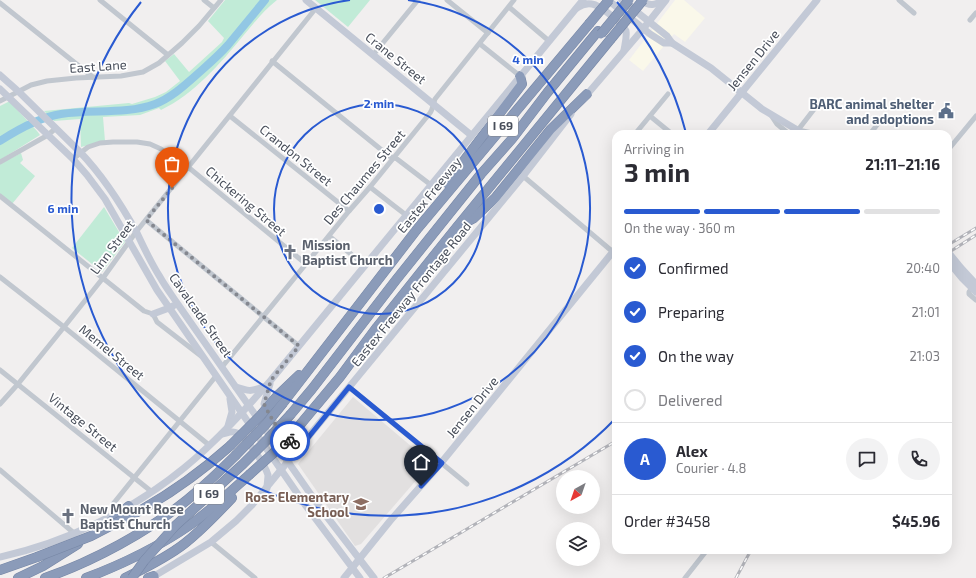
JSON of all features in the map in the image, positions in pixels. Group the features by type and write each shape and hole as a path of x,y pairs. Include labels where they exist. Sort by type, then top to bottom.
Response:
{"highway":[{"name":"Eastex Freeway","path":"45,578 78,565 100,554 159,520 187,500 236,456 266,424 281,399 319,356 434,208 609,0"},
{"name":"I 69","path":"600,32 623,0"},
{"name":"I 69","path":"132,578 149,555 175,526 243,464 291,414 481,174 512,139 547,93 629,0"},
{"name":"I 69","path":"86,578 134,558 190,525 250,476 300,426 340,377 377,326 642,0"},
{"path":"434,208 439,194 522,84 520,76"},
{"path":"456,228 474,218 496,197 551,130 587,94"},
{"path":"0,570 91,536 141,510 205,468 260,416 281,399"},
{"path":"125,578 156,562 184,544 210,521 250,476"},
{"path":"18,578 43,566 67,551 102,528 129,506"}],"main road":[{"name":"Crane Street","path":"306,0 471,136"},
{"path":"576,8 579,0"},
{"path":"0,557 75,534 129,506 152,492 184,468 227,429 299,346 583,0"},
{"path":"609,0 650,34 664,43 672,43"},
{"path":"623,0 668,36 672,43 711,68 751,100 796,130"},
{"path":"642,0 645,3 655,5 665,0"},
{"name":"Eastex Freeway Frontage Road","path":"151,577 211,542 245,513 523,176 587,94 649,22 665,0"},
{"name":"Jensen Drive","path":"711,130 817,0"},
{"path":"576,8 584,4 594,4 619,22 625,29 626,33 626,41 623,52"},
{"name":"Cavalcade Street","path":"0,75 90,162 119,203 160,278 177,303 321,510 374,578"},
{"name":"Cavalcade Street","path":"0,89 73,159 105,198 149,277 169,308 313,516 360,578"},
{"path":"105,198 112,193"},
{"name":"Jensen Drive","path":"344,578 390,521 442,463 612,252"},
{"path":"952,257 976,284"},
{"path":"952,266 976,292"},
{"path":"153,314 169,308 177,303"},
{"path":"236,387 250,391 256,390 269,382"},
{"path":"269,382 264,404 272,419 289,441 296,443 307,439"},
{"path":"227,429 232,412 229,395"},
{"path":"220,435 232,431 237,432 244,437 265,467 268,477 267,488"},
{"path":"313,516 321,510"}],"street":[{"path":"100,0 168,55"},
{"path":"204,0 214,8"},
{"name":"East Lane","path":"0,100 31,85 47,81 122,76 143,72 158,63 195,31 221,0"},
{"path":"373,55 418,0"},
{"path":"447,0 488,33"},
{"name":"Des Chaumes Street","path":"222,367 430,113 435,100 514,0"},
{"path":"899,0 914,13"},
{"path":"0,3 94,78"},
{"path":"509,7 549,41"},
{"name":"Linn Street","path":"0,404 64,327 103,278 136,232 316,8"},
{"path":"970,20 976,13"},
{"path":"480,44 520,76"},
{"path":"272,61 389,156 397,159 431,185"},
{"path":"638,130 668,94"},
{"path":"803,130 816,108"},
{"path":"769,113 777,124 784,130"},
{"name":"Crandon Street","path":"230,116 349,211"},
{"path":"650,116 667,130"},
{"path":"952,145 976,116"},
{"path":"873,130 880,121"},
{"path":"0,162 48,135 53,126"},
{"name":"Chickering Street","path":"80,152 88,147 100,143 113,142 137,142 150,144 161,149 188,167 306,264"},
{"path":"73,159 80,152"},
{"path":"523,176 612,248"},
{"path":"370,187 406,215"},
{"path":"0,196 144,311 153,314 157,322 203,358"},
{"path":"146,220 299,346"},
{"path":"329,236 365,265"},
{"name":"Memel Street","path":"0,277 209,445"},
{"path":"976,284 969,292 970,295 976,300"},
{"name":"Vintage Street","path":"0,370 152,492"},
{"path":"113,504 216,376"},
{"path":"349,387 467,484"},
{"path":"0,470 75,534"},
{"path":"211,542 255,578"},
{"path":"685,578 704,554"}],"shaded area":[{"path":"675,0 684,0 705,18 685,42 674,34 643,71 629,60"},
{"name":"Ross Elementary School","path":"353,397 431,463 361,544 355,546 298,464"}],"green space":[{"path":"225,0 277,0 259,17 206,78 173,103 161,110 159,108 140,115 103,117 105,141 81,147 80,119 54,121 44,111 129,103 132,104 166,92 180,81 165,61 174,54 189,72 222,42 224,38 208,21"},
{"path":"315,0 370,0 348,27"},
{"path":"10,102 40,135 0,160 0,106"},
{"path":"21,153 23,160 20,163 35,176 12,204 0,194 0,164"},
{"path":"104,207 125,242 102,272 72,248"}],"waterway":[{"path":"0,141 29,124 45,118 61,114 132,110 155,104 168,98 219,55 265,0"}],"railway":[{"path":"952,243 976,228"},
{"path":"952,250 976,235"},
{"path":"384,578 612,443"},
{"path":"736,578 749,554"}],"way so far":[{"path":"172,188 146,220 299,346 271,380 264,404 280,431 290,441"}],"place":[{"name":"BARC animal shelter and adoptions","path":"946,111"},
{"name":"Mission Baptist Church","path":"290,252"},
{"name":"Ross Elementary School","path":"361,504"},
{"name":"New Mount Rose Baptist Church","path":"68,516"}],"route":[{"path":"290,441 296,443 307,439 349,387 442,463 421,486"}]}
